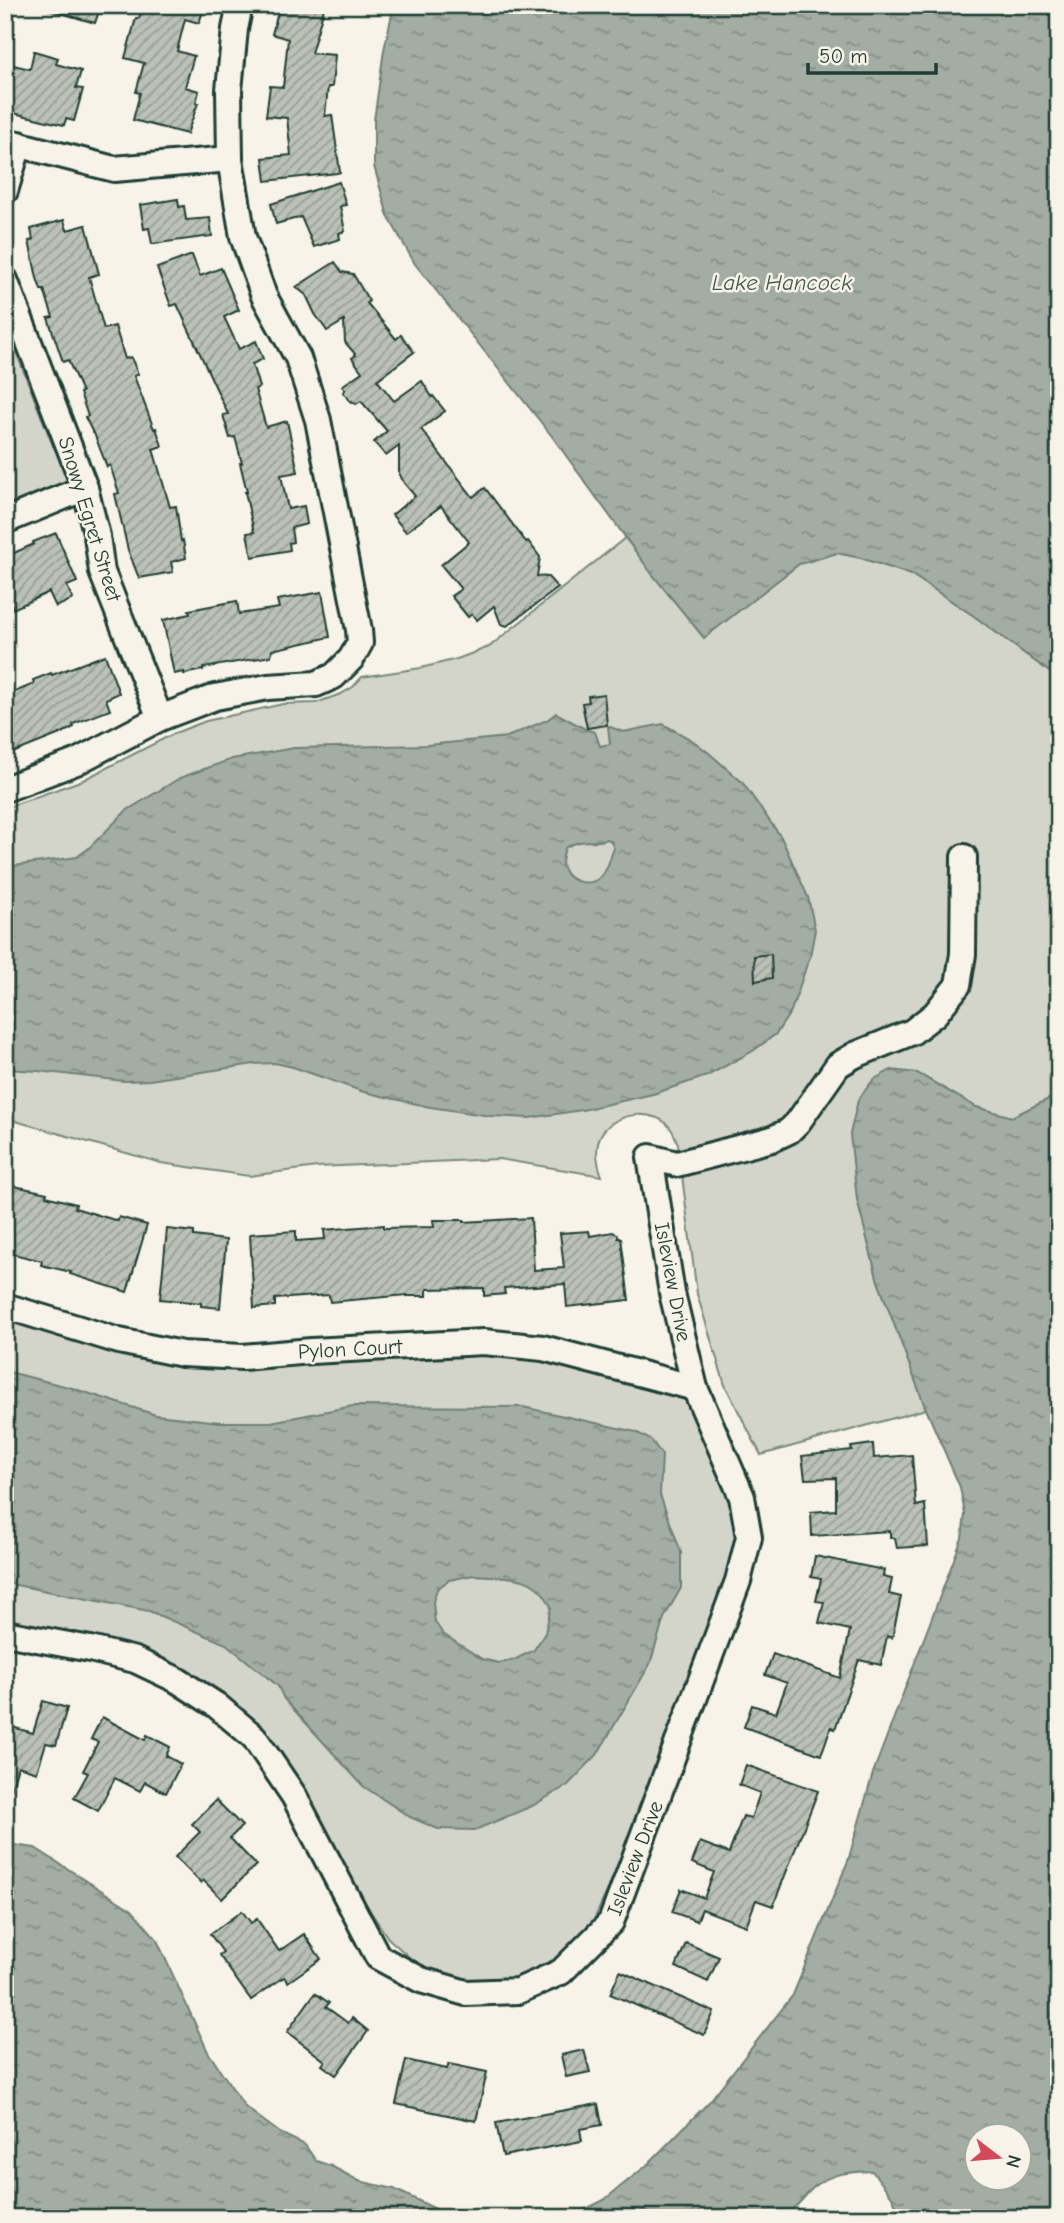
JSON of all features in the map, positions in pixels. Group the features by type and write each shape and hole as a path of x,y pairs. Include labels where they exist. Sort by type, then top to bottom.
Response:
{"street":[{"path":"5,789 76,762 160,718 215,697 268,687 316,684 334,676 351,659 360,643 318,420 298,358 264,296 243,237 230,159 229,90 240,5"},
{"path":"5,191 12,143 114,169 230,159"},
{"name":"Snowy Egret Street","path":"5,280 85,488 97,536 102,572 160,718"},
{"path":"5,521 85,488"},
{"name":"Isleview Drive","path":"5,1633 79,1646 135,1660 177,1680 216,1705 254,1737 295,1796 378,1957 421,1980 466,1993 520,1991 561,1972 611,1923 738,1581 748,1537 742,1497 695,1388 672,1293 650,1157 677,1164 772,1139 789,1131 838,1065 855,1055 912,1032 935,1014 958,985 963,954 964,857"},
{"name":"Pylon Court","path":"5,1306 119,1341 182,1354 243,1357 484,1342 543,1348 695,1388"}],"shaded area":[{"path":"5,311 18,357 69,479 60,489 46,489 5,506"},
{"path":"625,538 673,600 759,594 799,564 837,553 912,575 974,616 1051,673 1059,684 1059,1094 1012,1117 976,1107 917,1073 857,1199 878,1281 926,1409 761,1455 725,1385 697,1294 678,1144 671,1129 656,1117 636,1115 617,1120 608,1126 599,1138 597,1149 602,1176 499,1159 317,1167 249,1176 161,1163 5,1118 5,808 83,780 175,733 206,721 283,704 316,703 341,694 353,687 362,677 421,668 489,647"},
{"path":"5,1318 95,1344 494,1353 541,1359 690,1396 743,1527 726,1590 609,1887 592,1924 549,1965 504,1981 480,1984 451,1979 418,1965 388,1938 363,1900 325,1829 228,1703 5,1628"}],"water":[{"name":"Lake Hancock","path":"394,5 1059,5 1059,684 1051,673 974,616 912,575 837,553 799,564 704,638 652,574 551,435 415,264 388,216 374,166 374,120 384,50"},
{"path":"556,713 595,732 600,746 610,744 608,726 623,732 663,724 692,740 742,782 781,837 808,897 815,930 810,956 791,1011 776,1034 753,1051 707,1076 653,1094 582,1110 529,1118 491,1116 430,1107 364,1092 275,1063 124,1081 5,1069 5,867 77,857 126,811 180,778 232,759 294,748 427,745 507,737 547,720","holes":["583,841 611,841 614,849 606,869 598,879 579,882 566,874 562,862 565,848"]},
{"path":"891,1070 917,1073 976,1107 1012,1117 1059,1094 1059,2218 901,2218 893,2198 872,2171 828,2178 814,2187 790,2211 780,2215 746,2218 5,2218 5,1844 35,1848 132,1910 156,1938 208,2052 245,2107 280,2133 305,2145 316,2161 359,2181 394,2189 448,2215 533,2215 584,2210 604,2200 646,2166 709,2102 793,1995 848,1861 873,1773 962,1538 965,1514 960,1487 926,1409 878,1281 857,1199 850,1134 858,1100 873,1080"},
{"path":"5,1371 72,1388 156,1415 220,1422 271,1422 353,1406 523,1407 636,1432 652,1441 662,1455 660,1495 681,1552 681,1588 664,1618 650,1664 597,1755 568,1785 532,1806 475,1830 438,1829 410,1817 363,1786 284,1699 278,1686 226,1644 149,1611 5,1583","holes":["474,1575 519,1579 529,1582 545,1596 551,1607 545,1633 534,1650 514,1660 499,1663 482,1659 443,1634 435,1622 433,1602 437,1589 449,1580"]}],"building":[{"path":"48,5 101,5 95,23 47,9"},
{"path":"143,5 205,5 199,23 185,19 177,51 194,56 185,87 199,91 198,103 187,134 133,120 140,93 136,92 144,63 125,58 136,18 139,18"},
{"path":"280,5 325,5 311,53 335,55 332,87 328,87 325,116 332,115 340,172 266,181 263,158 291,155 287,118 266,116 270,86 283,87 288,39 272,34"},
{"path":"34,51 58,58 56,64 81,71 76,88 83,89 74,121 66,119 64,125 5,111 5,63 30,69"},
{"path":"339,182 346,205 340,206 345,231 339,233 340,239 314,247 301,217 276,224 271,204"},
{"path":"178,199 179,207 184,206 186,220 210,218 212,236 152,244 149,228 144,229 140,205"},
{"path":"64,220 67,230 86,225 99,274 89,277 104,329 115,326 125,359 131,357 138,374 134,376 162,446 153,449 170,507 176,506 186,558 171,562 173,572 139,578 128,550 115,494 119,493 110,465 107,467 85,417 88,416 80,393 82,392 68,360 63,362 48,318 53,317 37,278 29,241 33,240 31,229"},
{"path":"192,255 200,276 221,268 239,310 224,317 239,349 256,341 263,359 252,364 259,387 255,389 266,427 287,421 298,472 281,475 288,509 304,506 307,524 291,528 293,542 289,543 290,550 252,557 247,533 254,532 242,463 235,437 230,438 223,415 228,414 177,304 171,306 157,268"},
{"path":"335,262 342,272 353,274 369,301 367,303 396,339 401,335 414,352 377,380 394,401 422,381 445,411 421,429 473,497 485,488 540,557 537,576 548,577 558,588 507,626 501,624 494,606 477,620 472,614 468,617 451,596 461,589 441,565 469,542 441,506 406,532 392,515 415,496 399,473 399,446 386,456 374,442 387,431 361,401 356,404 351,402 343,392 345,390 342,386 362,372 352,358 356,355 345,342 344,321 327,331 306,295 296,287"},
{"path":"56,533 77,582 67,586 73,599 56,607 49,592 13,609 5,591 5,557"},
{"path":"322,592 330,637 272,650 271,656 174,674 163,620 190,614 189,610 237,601 239,614 279,608 277,600"},
{"path":"105,655 119,693 106,699 110,710 5,756 5,696 34,684 33,680"},
{"path":"604,694 607,725 587,728 582,703 589,702 588,696"},
{"path":"771,954 772,978 755,981 754,956"},
{"path":"5,1184 47,1193 46,1196 76,1204 75,1208 118,1221 119,1217 147,1225 127,1292 70,1274 71,1272 41,1265 42,1261 5,1252"},
{"path":"531,1218 534,1270 564,1268 560,1233 589,1231 590,1236 613,1232 618,1235 618,1238 621,1238 629,1300 567,1307 565,1284 504,1288 505,1294 484,1296 484,1288 427,1289 427,1296 407,1295 330,1302 329,1295 275,1299 275,1306 254,1308 250,1234 296,1231 296,1241 325,1239 324,1230 384,1225 384,1228 434,1227 433,1220 464,1222"},
{"path":"167,1229 226,1240 220,1308 201,1306 201,1303 160,1299"},
{"path":"873,1444 874,1458 912,1455 916,1506 925,1504 928,1546 897,1548 895,1538 890,1537 890,1531 812,1536 811,1512 836,1510 836,1478 805,1479 802,1456 852,1450 851,1447"},
{"path":"815,1556 884,1570 883,1577 892,1579 889,1594 901,1597 892,1638 887,1636 881,1665 859,1660 835,1729 831,1727 821,1755 744,1727 752,1705 776,1713 787,1683 765,1675 773,1654 840,1678 850,1630 819,1623 824,1602 816,1601 821,1579 811,1577"},
{"path":"43,1701 67,1708 56,1745 46,1743 37,1772 18,1766 9,1797 5,1797 5,1725 33,1733"},
{"path":"102,1717 145,1740 147,1735 170,1747 166,1756 181,1764 166,1793 145,1782 140,1791 115,1778 98,1811 74,1798 88,1773 83,1771 98,1742 91,1739"},
{"path":"746,1765 818,1791 773,1906 756,1900 746,1926 702,1909 697,1921 672,1912 681,1889 704,1898 714,1872 692,1863 700,1842 729,1853 743,1816 751,1818 760,1793 739,1785"},
{"path":"216,1800 242,1826 230,1838 256,1865 222,1899 175,1857 200,1832 192,1824"},
{"path":"242,1911 251,1923 257,1919 279,1951 304,1934 321,1959 288,1982 284,1977 251,2000 219,1955 223,1952 210,1934"},
{"path":"686,1943 719,1957 708,1982 676,1967"},
{"path":"620,1971 714,2012 704,2035 610,1994"},
{"path":"315,1993 329,2003 326,2007 348,2023 352,2018 368,2031 336,2075 322,2065 325,2061 287,2032"},
{"path":"584,2050 590,2072 566,2077 561,2055"},
{"path":"406,2060 447,2069 449,2064 487,2072 476,2121 396,2104"},
{"path":"598,2104 602,2125 580,2129 582,2141 503,2156 496,2123"}]}
